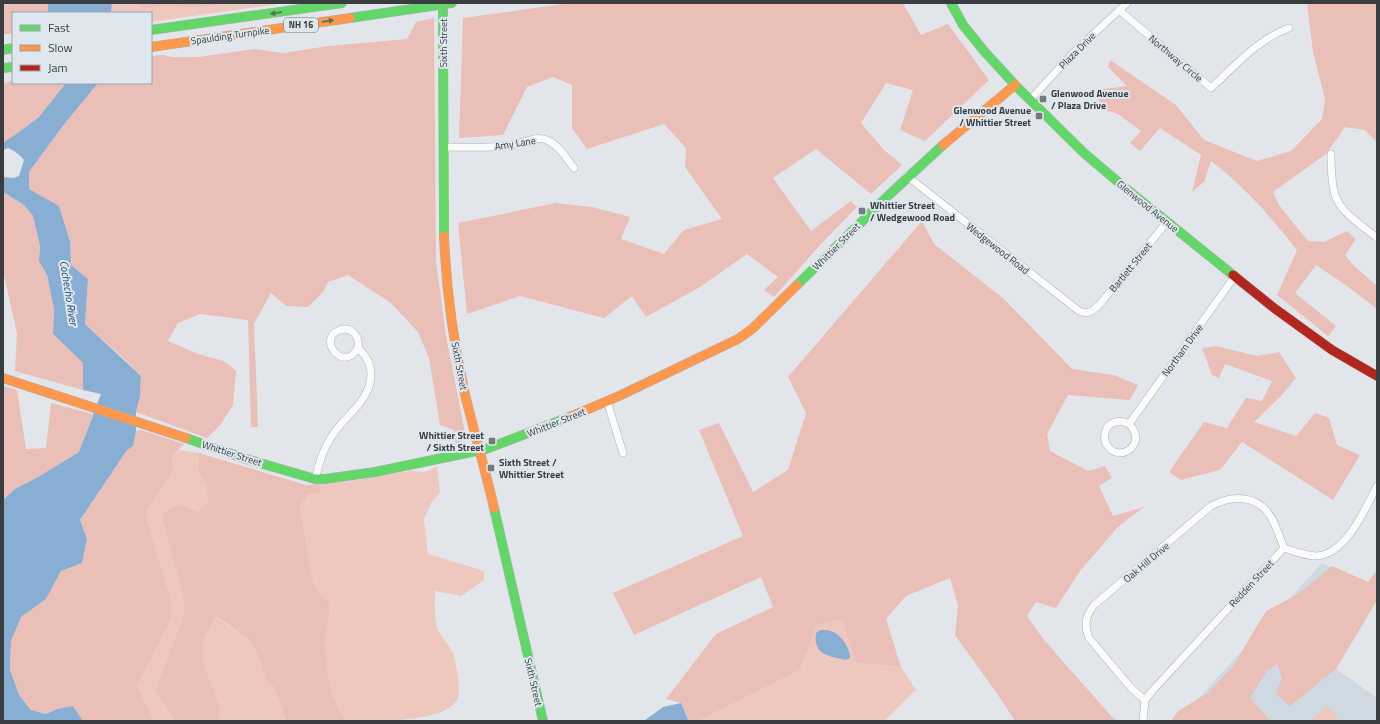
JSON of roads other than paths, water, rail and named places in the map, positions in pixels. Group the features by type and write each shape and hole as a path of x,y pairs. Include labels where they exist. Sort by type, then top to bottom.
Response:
{"main road":[{"name":"Spaulding Turnpike","path":"152,30 342,3"},
{"name":"Sixth Street","path":"443,3 445,260 450,313 464,389 480,451 543,721"},
{"name":"Spaulding Turnpike","path":"152,47 452,3"},
{"name":"Glenwood Avenue","path":"950,3 963,25 973,38 1015,85 1084,153 1274,308 1322,343 1377,376"},
{"name":"Whittier Street","path":"3,378 142,423 246,459 315,479 347,476 480,451 527,434 607,401 738,339 752,329 907,176 945,142 1015,85"}],"street":[{"name":"Plaza Drive","path":"1030,100 1073,53 1127,3"},
{"name":"Northway Circle","path":"1119,10 1211,88 1264,40 1276,33 1290,28"},
{"name":"Amy Lane","path":"443,147 501,146 536,138 545,139 554,144 574,168"},
{"path":"1331,154 1332,179 1337,200 1348,214 1377,238"},
{"name":"Wedgewood Road","path":"907,176 1079,311 1086,313 1092,311"},
{"name":"Bartlett Street","path":"1092,311 1105,298 1167,222"},
{"name":"Northam Drive","path":"1130,424 1235,276"},
{"path":"315,479 325,448 331,437 336,429 361,402 369,388 371,369 365,355 358,348 358,339 356,335 349,330 340,330 336,332 331,339 332,348 338,356 347,357 352,355 358,348"},
{"path":"607,401 623,453"},
{"path":"1120,421 1130,424 1136,433 1136,438 1132,448 1123,453 1113,451 1106,444 1104,439 1107,428 1115,422 1120,421"},
{"path":"1284,548 1308,555 1325,554 1333,550 1352,532 1377,486"},
{"name":"Oak Hill Drive","path":"1145,700 1132,689 1089,638 1085,621 1088,613 1094,606 1211,506 1218,502 1233,498 1244,498 1260,504 1272,518 1284,548"},
{"name":"Redden Street","path":"1145,700 1174,666 1284,548"},
{"path":"1143,721 1145,700"}],"water":[{"path":"48,3 112,3 111,12 48,12"},
{"name":"Cochecho River","path":"65,84 97,84 62,127 29,172 29,189 59,206 70,241 71,265 88,279 85,324 141,376 140,396 136,412 136,431 133,446 127,450 80,520 87,539 82,563 61,571 46,599 21,617 11,641 10,670 19,695 31,710 46,714 57,709 73,706 83,721 3,721 3,500 15,489 79,452 101,394 83,390 83,363 53,334 54,309 47,275 39,261 40,246 33,216 24,205 3,192 3,177 13,178 19,176 24,160 17,153 8,148 3,150 3,143 39,117"},
{"path":"820,630 831,631 839,636 847,646 850,658 846,660 828,656 820,650 817,646 816,633"},
{"path":"681,703 688,719 686,721 644,721 663,707"}],"place":[{"name":"Glenwood Avenue / Plaza Drive","path":"1043,99"},
{"name":"Glenwood Avenue / Whittier Street","path":"1039,116"},
{"name":"Whittier Street / Wedgewood Road","path":"862,211"},
{"name":"Whittier Street / Sixth Street","path":"492,441"},
{"name":"Sixth Street / Whittier Street","path":"491,468"}]}
